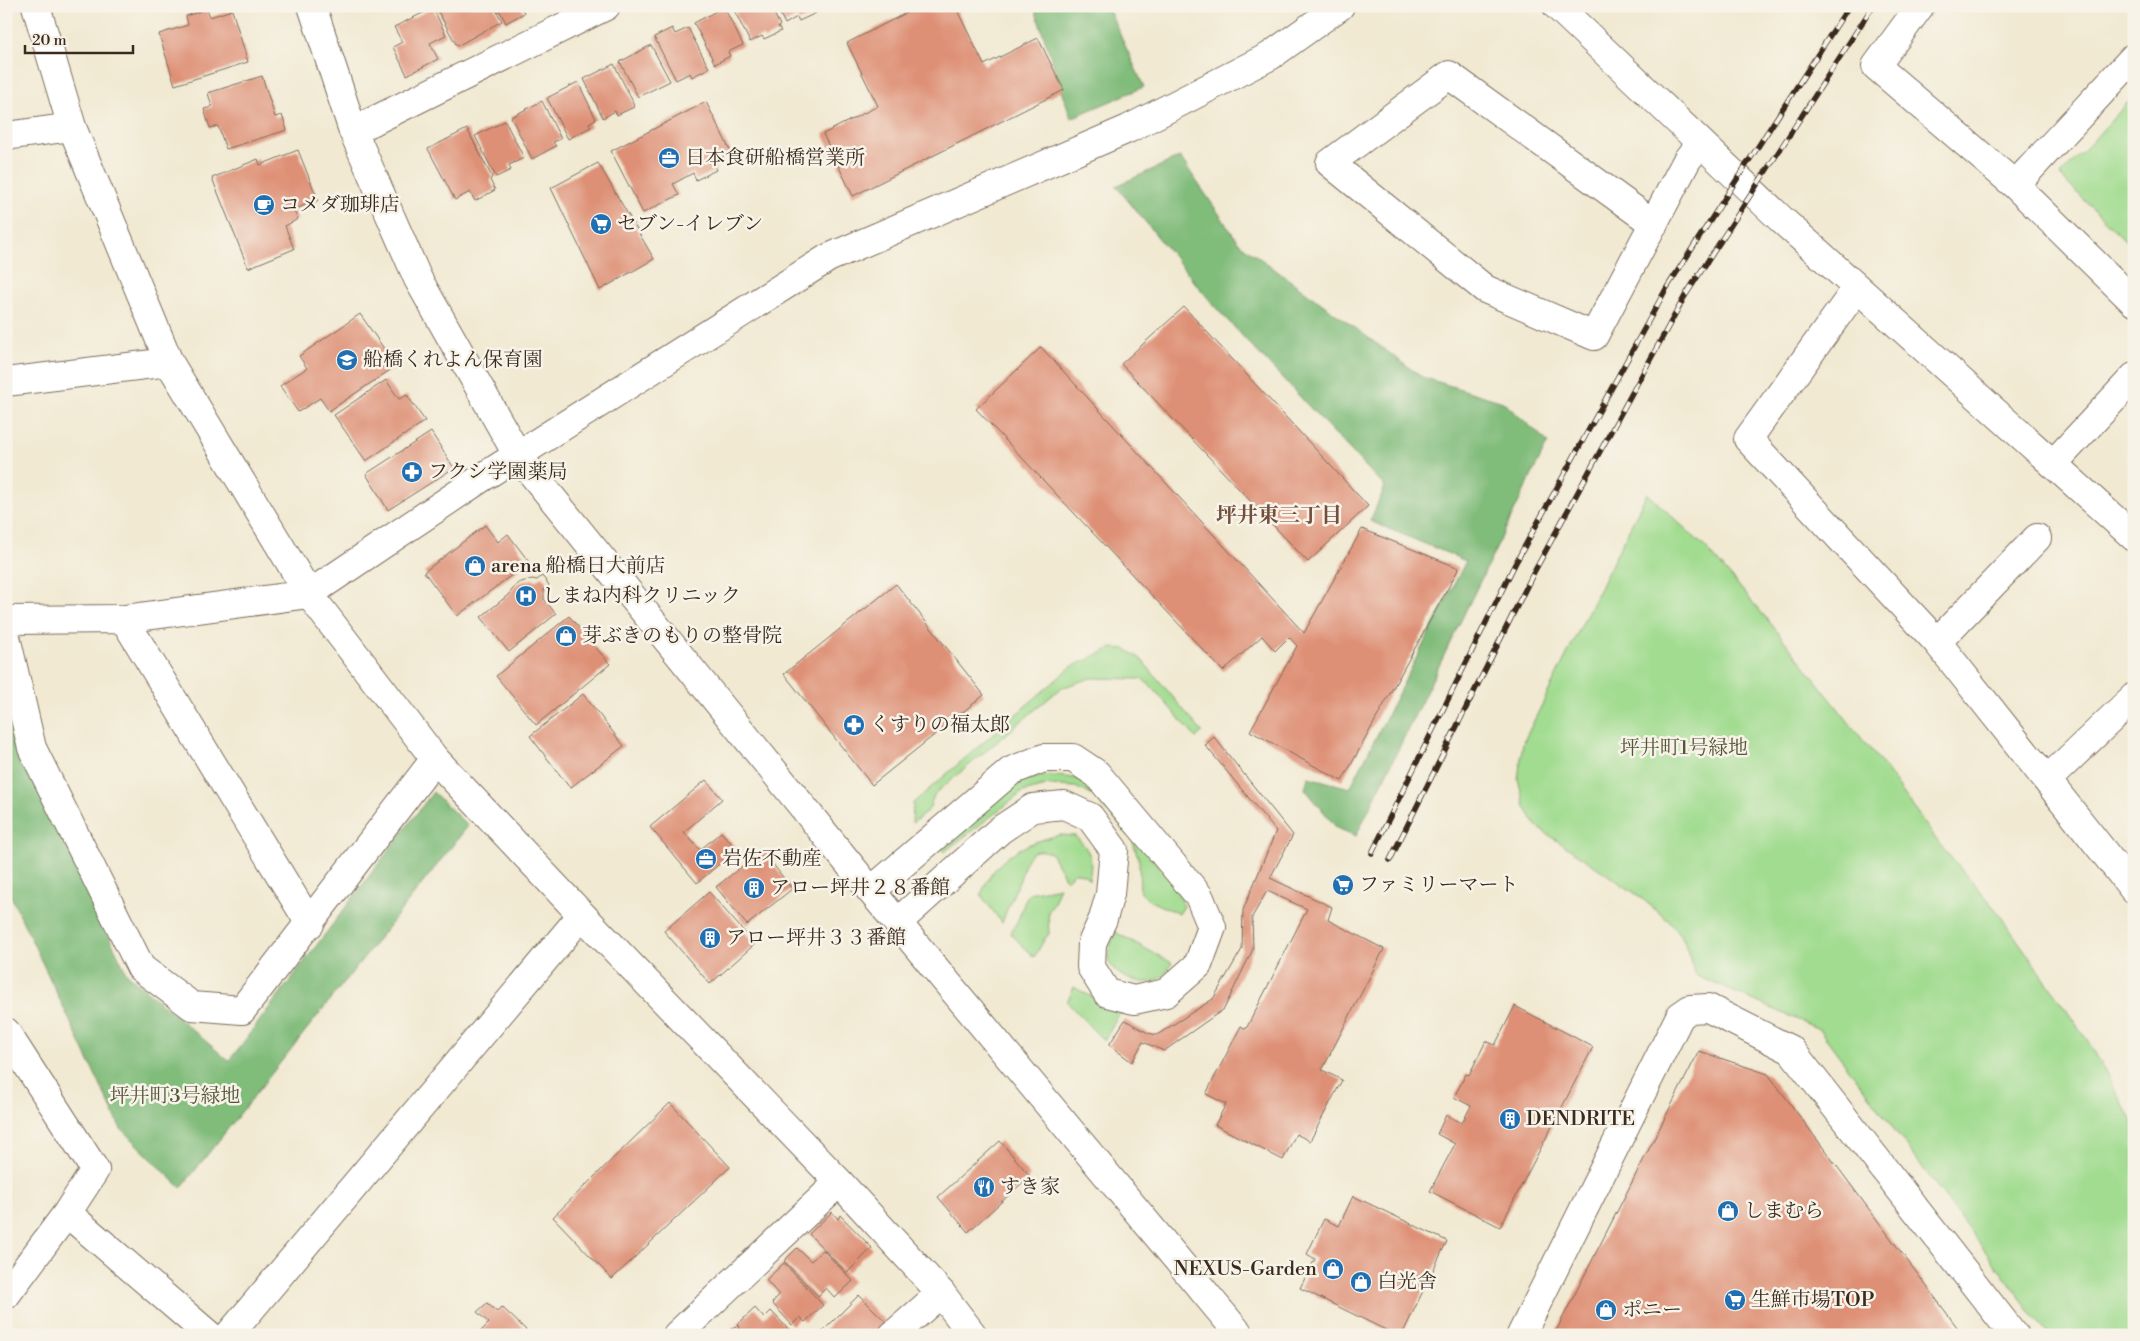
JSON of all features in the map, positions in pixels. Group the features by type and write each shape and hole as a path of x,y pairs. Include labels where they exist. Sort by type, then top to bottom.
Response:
{"street":[{"path":"36,6 72,127 169,362 310,594 435,759 839,1182 941,1294 973,1335"},
{"path":"312,6 352,131 418,278 518,456 871,891 1240,1335"},
{"path":"352,131 606,6"},
{"path":"6,620 124,619 310,594 480,479 828,258 1128,129 1212,88 1270,56 1340,6"},
{"path":"1557,6 1700,143 1857,288 2134,537"},
{"path":"1920,6 1876,66 2016,185 2134,302"},
{"path":"2016,185 2134,57"},
{"path":"1654,224 1448,75 1330,163 1485,289 1594,336 1654,224 1688,160 1700,143"},
{"path":"6,136 72,127"},
{"path":"1857,288 1748,439 1937,642 2134,890"},
{"path":"6,382 169,362"},
{"path":"2052,464 2134,377"},
{"path":"1937,642 2037,538"},
{"path":"124,619 310,924"},
{"path":"6,637 32,748 141,968 192,1006 242,1010 435,759"},
{"path":"2047,780 2134,697"},
{"path":"871,891 1010,770 1044,758 1073,758 1097,774 1199,896 1212,927 1198,965 1166,993 1134,1000 1108,992 1091,968 1091,959 1092,943 1103,919 1110,894 1114,850 1090,817 1064,805 1033,808 1000,830 898,922"},
{"path":"230,1335 582,915"},
{"path":"1521,1335 1680,1016 1690,1009 1708,1008 1791,1050 2014,1335"},
{"path":"6,1032 95,1170 67,1213 6,1295"},
{"path":"677,1335 839,1182"},
{"path":"67,1213 210,1335"},
{"path":"893,1335 941,1294"}],"green space":[{"path":"1034,6 1107,6 1144,87 1071,118"},
{"path":"2134,96 2134,249 2060,176"},
{"path":"1180,157 1239,243 1422,377 1503,402 1548,442 1356,836 1337,828 1305,789 1308,777 1350,788 1466,561 1370,521 1385,487 1216,308 1116,186"},
{"name":"坪井町1号緑地","path":"1647,493 1708,550 1772,625 1889,773 1940,845 1997,911 2090,1044 2134,1123 2134,1335 2048,1335 1819,1029 1695,975 1684,940 1670,922 1639,896 1537,827 1525,807 1518,779 1523,743"},
{"path":"1112,648 1126,649 1141,659 1202,732 1196,738 1152,687 1142,679 1091,678 1061,688 937,792 928,810 912,823 913,803 1071,667"},
{"name":"坪井町3号緑地","path":"6,712 30,772 127,974 229,1061 433,792 468,826 181,1188 121,1129 6,886"},
{"path":"1049,775 1074,778 1093,787 1172,882 1184,906 1179,914 1150,901 1140,892 1139,860 1132,839 1093,795 1075,787 1049,785 1023,792 944,852 937,844 1019,781"},
{"path":"1060,835 1075,836 1088,851 1091,860 1089,880 1085,875 1075,872 1066,880 1051,853 1036,851 1031,854 1025,863 1002,923 981,895 994,871 1002,862 1022,848"},
{"path":"1060,887 1048,912 1049,934 1034,957 1010,933 1029,893"},
{"path":"1115,932 1172,963 1166,973 1157,980 1150,982 1135,981 1121,975 1110,964 1108,958 1109,948"},
{"path":"1074,987 1120,1013 1104,1041 1067,1002"}],"building":[{"path":"435,6 494,6 502,21 457,46"},
{"path":"497,6 521,6 524,13 506,23"},
{"path":"732,6 770,6 780,25 778,27 781,31 764,39 762,36 750,42"},
{"path":"776,6 814,6 816,13 799,21 797,17 785,24"},
{"path":"920,6 955,6 984,65 1038,38 1064,90 853,196 823,134 878,106 847,43"},
{"path":"724,7 743,45 728,52 730,56 715,64 694,23"},
{"path":"433,8 446,35 430,43 438,59 407,75 393,47 402,42 394,27"},
{"path":"207,9 210,17 232,10 248,62 175,85 159,34 188,25 186,16"},
{"path":"672,28 675,34 688,28 709,68 692,77 690,73 676,80 654,37"},
{"path":"651,45 670,81 638,97 620,62"},
{"path":"614,64 634,107 617,115 615,111 603,118 584,79"},
{"path":"262,76 275,117 282,115 287,130 226,149 218,126 210,128 204,109 212,107 208,93"},
{"path":"578,82 596,119 589,123 591,127 568,139 547,98"},
{"path":"542,101 561,139 553,142 556,146 532,159 511,117"},
{"path":"706,102 731,152 713,162 716,170 696,180 693,173 673,184 679,195 643,213 611,151"},
{"path":"505,121 524,158 509,165 511,170 496,177 475,136"},
{"path":"467,129 492,177 490,180 495,190 475,201 470,192 455,200 428,149"},
{"name":"コメダ珈琲店","path":"298,150 318,200 293,210 298,219 285,226 294,249 248,268 212,178 258,159 260,165"},
{"name":"セブン-イレブン","path":"598,163 654,259 600,290 551,188"},
{"path":"1184,307 1368,506 1308,562 1121,364"},
{"path":"360,314 396,366 329,411 320,398 298,412 280,386 307,368 299,356"},
{"path":"1041,347 1304,633 1362,529 1459,568 1342,781 1250,731 1297,646 1289,637 1275,651 1262,636 1223,671 976,409"},
{"path":"386,380 399,399 407,395 425,421 366,461 334,415"},
{"path":"431,432 454,468 388,510 366,474"},
{"path":"485,525 498,542 508,534 529,562 457,616 424,572"},
{"path":"542,576 549,585 544,590 544,599 556,614 509,652 481,617 508,595 518,583 532,579 537,580"},
{"path":"896,584 984,695 872,785 784,674"},
{"path":"569,616 610,664 536,725 496,676"},
{"path":"583,694 624,746 570,788 530,736"},
{"path":"1214,737 1293,835 1270,878 1332,907 1328,920 1384,949 1322,1070 1342,1080 1310,1141 1296,1134 1283,1160 1215,1125 1226,1104 1206,1094 1241,1026 1246,1029 1307,909 1267,891 1252,917 1253,949 1224,1009 1164,1051 1143,1042 1132,1062 1109,1045 1125,1020 1148,1033 1157,1035 1213,999 1242,949 1243,910 1276,831 1205,745"},
{"path":"706,780 722,799 684,832 700,850 721,832 737,849 697,883 650,827"},
{"name":"アロー坪井２８番館","path":"762,850 792,889 747,925 716,887"},
{"name":"アロー坪井３３番館","path":"709,892 755,944 710,984 664,931"},
{"name":"DENDRITE","path":"1515,1006 1593,1047 1500,1227 1430,1191 1455,1144 1437,1134 1446,1115 1462,1123 1471,1106 1454,1097 1466,1074 1469,1075 1486,1041 1495,1045"},
{"path":"1699,1051 1768,1074 1963,1335 1554,1335"},
{"path":"670,1103 730,1167 612,1279 553,1217"},
{"name":"すき家","path":"1000,1141 1030,1176 968,1232 938,1197"},
{"path":"1353,1196 1447,1241 1402,1335 1396,1335 1300,1288 1315,1259 1307,1254 1324,1219 1339,1226"},
{"path":"832,1212 838,1219 840,1215 872,1248 847,1273 809,1234"},
{"path":"797,1248 811,1261 823,1250 853,1281 835,1298 826,1288 818,1296 784,1261"},
{"path":"784,1263 823,1305 805,1322 800,1317 792,1325 772,1303 779,1295 766,1280"},
{"path":"859,1295 891,1327 883,1335 819,1335"},
{"path":"487,1303 497,1312 502,1307 526,1330 521,1335 477,1335 489,1323 477,1312"},
{"path":"755,1308 764,1318 771,1311 794,1335 746,1335 737,1325"},
{"path":"735,1326 744,1335 725,1335"}],"railway":[{"path":"1372,853 1515,564 1666,289 1849,6"},
{"path":"1390,860 1533,574 1685,296 1873,6"}],"place":[{"name":"日本食研船橋営業所","path":"669,158"},
{"name":"コメダ珈琲店","path":"264,205"},
{"name":"セブン-イレブン","path":"601,224"},
{"name":"船橋くれよん保育園","path":"347,360"},
{"name":"フクシ学園薬局","path":"412,472"},
{"name":"arena 船橋日大前店","path":"475,566"},
{"name":"しまね内科クリニック","path":"526,596"},
{"name":"芽ぶきのもりの整骨院","path":"566,636"},
{"name":"くすりの福太郎","path":"854,725"},
{"name":"岩佐不動産","path":"706,859"},
{"name":"ファミリーマート","path":"1343,885"},
{"name":"アロー坪井２８番館","path":"754,888"},
{"name":"アロー坪井３３番館","path":"710,938"},
{"name":"DENDRITE","path":"1510,1119"},
{"name":"すき家","path":"984,1187"},
{"name":"しまむら","path":"1728,1211"},
{"name":"NEXUS-Garden","path":"1333,1269"},
{"name":"白光舎","path":"1361,1282"},
{"name":"生鮮市場TOP","path":"1735,1300"},
{"name":"ポニー","path":"1606,1310"}],"district":[{"name":"坪井東三丁目","path":"1279,516"}]}
